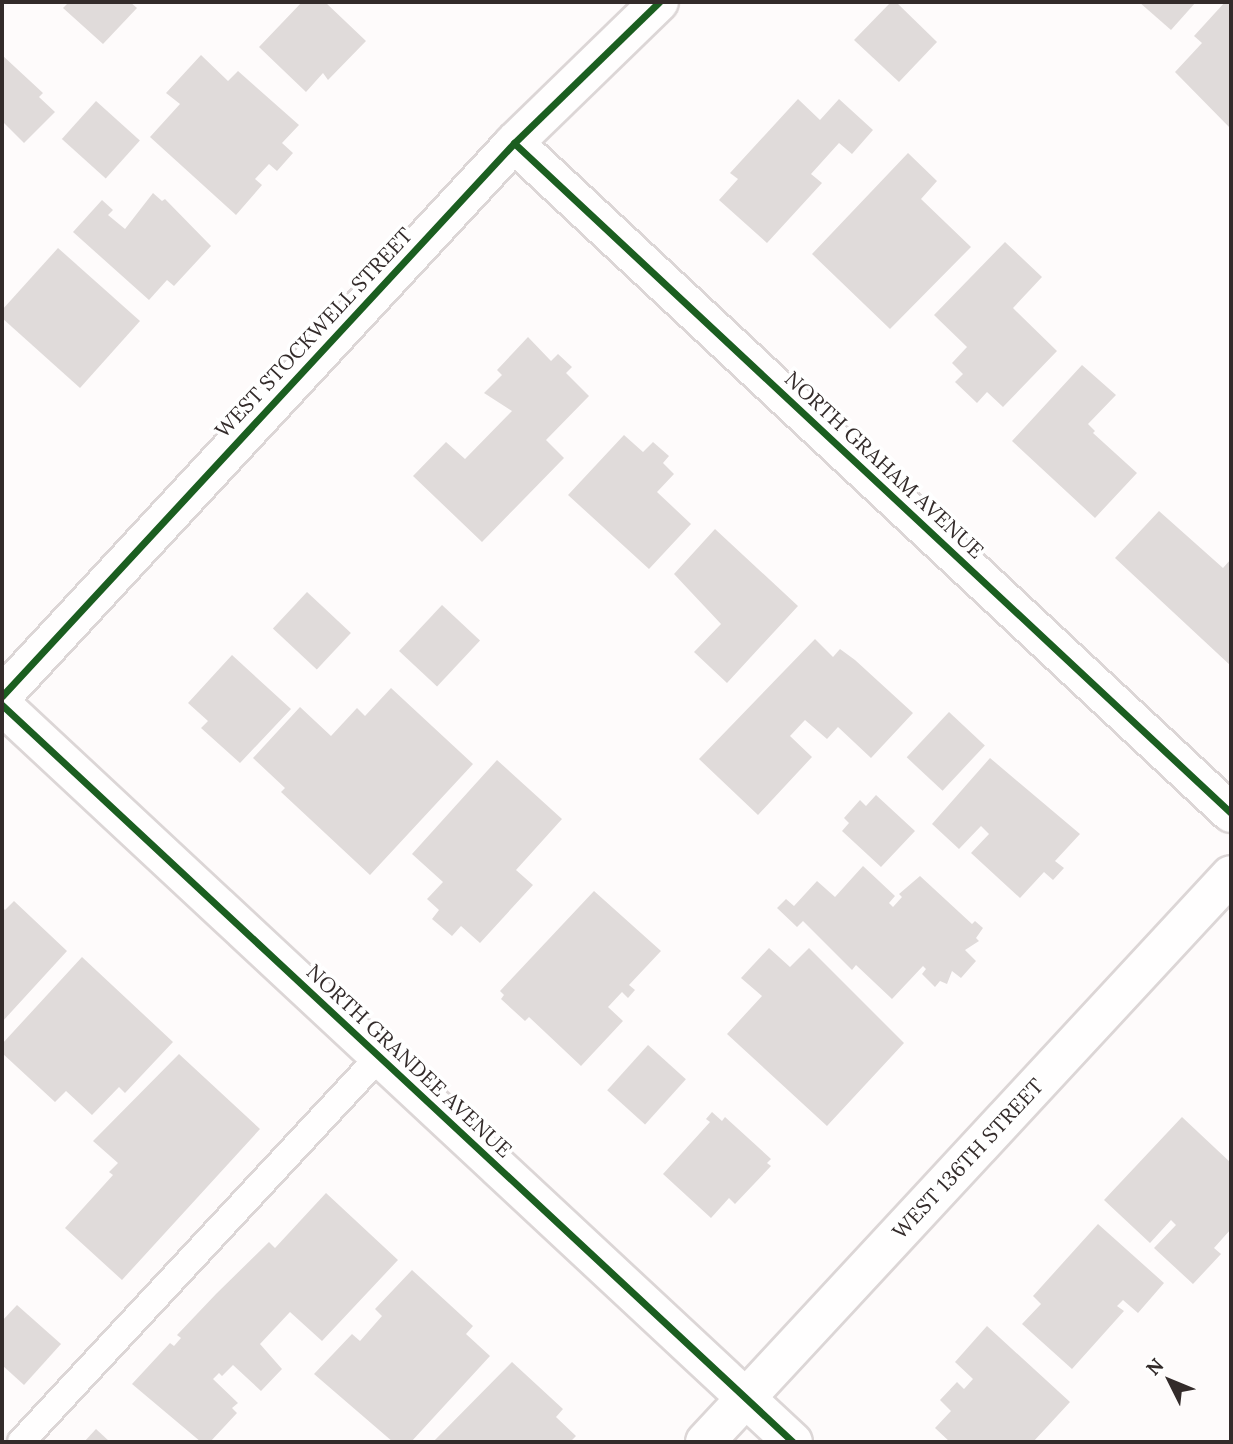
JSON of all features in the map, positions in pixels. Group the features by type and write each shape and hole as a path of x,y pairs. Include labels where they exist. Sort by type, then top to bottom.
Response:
{"street":[{"name":"WEST STOCKWELL STREET","path":"2,696 514,143 659,2"},
{"name":"NORTH GRAHAM AVENUE","path":"514,143 1231,813"},
{"name":"NORTH GRANDEE AVENUE","path":"2,705 793,1442"},
{"name":"WEST 136TH STREET","path":"705,1442 1231,875"}],"lane":[{"path":"21,1442 379,1057"}],"building":[{"path":"69,2 130,2 137,8 103,44 63,8"},
{"path":"302,2 325,2 366,41 328,80 323,73 306,92 259,47"},
{"path":"891,2 896,2 937,42 899,82 854,40"},
{"path":"1139,2 1196,2 1171,30"},
{"path":"1225,2 1231,2 1231,129 1175,72 1202,43 1194,36"},
{"path":"2,55 43,93 39,97 55,112 24,143 2,121"},
{"path":"201,55 228,81 238,71 299,125 282,143 293,153 277,171 269,164 255,179 262,185 236,215 150,137 180,104 166,93"},
{"path":"798,99 820,120 839,99 873,130 852,154 839,143 811,174 822,183 767,243 719,200 738,179 730,173"},
{"path":"96,101 140,140 106,178 62,139"},
{"path":"908,153 937,181 921,199 971,247 890,329 812,254"},
{"path":"153,193 162,201 165,199 211,246 174,286 167,280 149,300 73,232 102,200 113,210 108,215 125,229"},
{"path":"1005,242 1042,277 1013,308 1057,351 1003,407 987,392 977,403 955,382 963,374 952,363 967,347 934,315"},
{"path":"58,248 140,321 80,388 2,318 2,310"},
{"path":"528,337 551,361 558,354 572,367 566,373 589,396 546,440 564,458 482,542 413,476 446,442 465,459 512,411 484,393 502,375 497,370"},
{"path":"1082,365 1116,395 1088,424 1095,431 1093,433 1137,473 1095,518 1012,441"},
{"path":"624,435 643,452 653,442 669,456 663,463 674,474 657,492 691,524 649,569 568,495"},
{"path":"1159,511 1223,568 1231,559 1231,666 1115,558"},
{"path":"715,529 798,606 727,683 694,652 721,624 674,574"},
{"path":"307,592 351,633 317,669 273,629"},
{"path":"442,605 480,640 437,687 399,651"},
{"path":"815,639 833,657 840,649 855,660 913,713 871,758 838,727 827,739 805,720 790,736 812,757 758,815 699,759"},
{"path":"232,655 291,709 240,763 201,728 208,721 188,703"},
{"path":"391,688 473,764 370,875 281,792 285,788 253,758 300,707 331,736 357,708 365,716"},
{"path":"949,712 985,745 943,791 907,757"},
{"path":"990,758 1080,834 1055,861 1064,868 1053,880 1044,872 1020,898 971,853 989,834 981,826 959,849 932,824"},
{"path":"497,760 562,819 516,870 533,885 480,943 461,926 452,936 432,919 439,910 427,899 443,882 412,854"},
{"path":"876,795 915,831 881,867 842,831 849,823 844,818 860,800 866,806"},
{"path":"863,866 895,896 889,903 893,907 902,897 899,894 920,876 972,924 975,921 983,928 976,938 979,941 965,950 976,961 961,978 952,971 947,984 940,981 935,987 922,974 926,969 923,966 892,999 856,965 852,970 803,921 797,927 777,908 786,899 794,906 817,881 835,897"},
{"path":"594,891 661,951 629,985 635,990 628,998 622,992 608,1007 623,1021 581,1066 529,1017 525,1021 501,999 504,995 500,991"},
{"path":"14,901 67,951 2,1022 2,907 5,910"},
{"path":"769,948 790,967 809,948 904,1043 827,1126 727,1034 762,996 741,978"},
{"path":"82,957 173,1042 125,1093 119,1087 92,1115 66,1091 55,1102 2,1053 2,1044"},
{"path":"648,1045 686,1079 645,1124 607,1090"},
{"path":"179,1054 260,1129 122,1280 65,1228 113,1175 109,1172 118,1163 93,1141"},
{"path":"712,1112 722,1121 725,1117 771,1159 767,1163 771,1166 735,1204 729,1198 711,1218 663,1174 710,1122 706,1119"},
{"path":"1182,1117 1231,1163 1231,1229 1214,1248 1221,1254 1193,1284 1154,1248 1176,1225 1171,1220 1150,1243 1104,1200"},
{"path":"326,1193 398,1260 322,1341 290,1312 260,1344 282,1369 261,1391 233,1365 222,1376 219,1373 213,1379 238,1403 232,1408 237,1413 210,1442 201,1442 132,1384 170,1343 174,1346 181,1338 177,1335 216,1294 269,1242 275,1248"},
{"path":"1098,1224 1164,1283 1138,1313 1123,1300 1117,1306 1124,1311 1072,1369 1022,1324 1041,1304 1033,1296"},
{"path":"412,1270 473,1326 466,1334 490,1356 411,1442 393,1442 314,1374 352,1334 360,1341 382,1316 375,1309"},
{"path":"17,1305 61,1344 24,1385 2,1365 2,1321"},
{"path":"987,1326 1070,1402 1033,1442 950,1442 935,1428 951,1411 940,1400 957,1382 964,1389 973,1379 955,1362"},
{"path":"512,1362 563,1409 556,1417 576,1436 570,1442 433,1442"},
{"path":"96,1429 110,1442 84,1442"}],"cycle path":[{"path":"2,696 514,143 659,2"},
{"path":"514,143 1231,813"},
{"path":"2,705 793,1442"}]}
